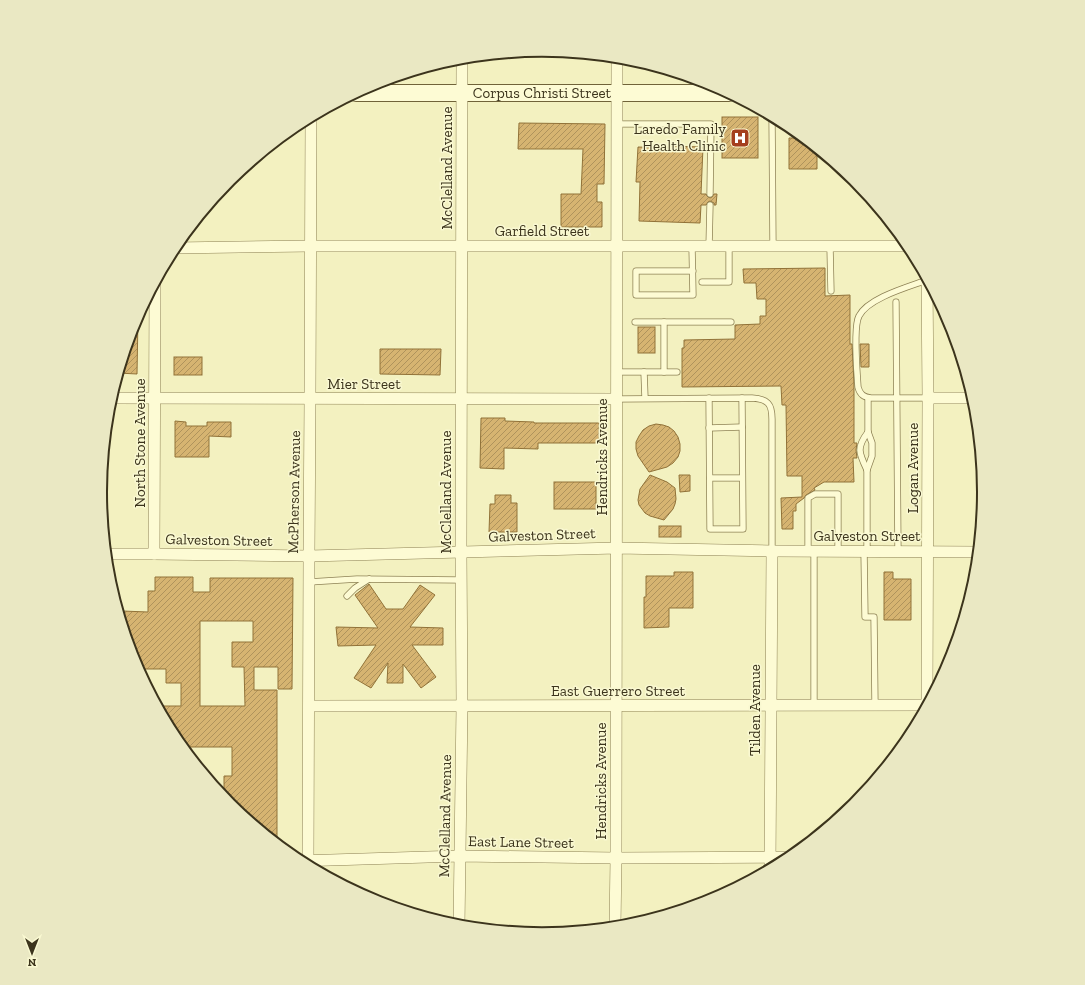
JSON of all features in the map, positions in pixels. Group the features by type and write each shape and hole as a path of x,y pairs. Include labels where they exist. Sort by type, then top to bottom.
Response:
{"main road":[{"name":"Corpus Christi Street","path":"370,93 716,93"}],"street":[{"name":"McClelland Avenue","path":"459,920 462,706 462,64"},
{"name":"Hendricks Avenue","path":"615,922 617,64"},
{"name":"McPherson Avenue","path":"305,858 309,706 311,124"},
{"name":"Garfield Street","path":"182,248 310,246 902,246"},
{"name":"Logan Avenue","path":"927,289 927,697"},
{"name":"North Stone Avenue","path":"154,554 155,294"},
{"name":"Mier Street","path":"118,398 617,399"},
{"path":"928,398 968,398"},
{"name":"Galveston Street","path":"112,554 309,556 617,548 772,551 974,552"},
{"name":"Tilden Avenue","path":"770,864 772,551"},
{"name":"East Guerrero Street","path":"309,706 922,706"},
{"name":"East Lane Street","path":"313,863 460,856 616,858 781,857"}],"lane":[{"path":"772,123 773,247"},
{"path":"617,124 711,124 710,194"},
{"path":"709,247 710,205"},
{"path":"692,247 693,271 693,295 636,295 636,271 693,271"},
{"path":"702,282 728,282 729,247"},
{"path":"830,247 831,291"},
{"path":"923,281 879,299 863,309 858,316 856,323 858,387 861,395 868,398 928,398"},
{"path":"896,302 898,552"},
{"path":"635,322 731,322"},
{"path":"664,322 664,372"},
{"path":"617,372 677,372"},
{"path":"644,372 645,398"},
{"path":"709,398 710,529 743,529 742,398"},
{"path":"617,399 761,398 767,401 772,411 772,551"},
{"path":"868,398 868,432 872,443 872,456 867,470 864,617 874,617 874,706"},
{"path":"709,428 742,427"},
{"path":"867,470 862,460 860,444 868,432"},
{"path":"710,478 742,478"},
{"path":"814,706 811,551 808,498 815,494 838,494 838,551"},
{"path":"309,582 357,579 461,580"},
{"path":"347,596 355,588 370,579"}],"building":[{"name":"Laredo Family Health Clinic","path":"722,117 758,117 758,158 722,158"},
{"path":"519,123 605,124 604,184 597,184 597,202 602,202 602,227 561,227 561,194 581,194 583,149 518,149"},
{"path":"789,138 795,138 817,154 817,169 789,169"},
{"path":"668,146 703,147 701,194 706,194 710,198 714,194 717,194 716,205 710,201 706,205 701,205 700,223 639,221 640,182 636,182 638,147 668,148"},
{"path":"825,268 825,296 850,295 850,344 852,344 854,384 854,443 857,443 857,458 853,458 854,482 824,482 814,488 815,490 806,495 796,504 796,511 793,511 793,529 782,529 781,498 802,497 802,476 787,476 786,405 782,405 781,386 682,387 682,348 684,348 684,340 735,339 735,325 760,324 760,316 766,316 766,299 757,299 756,283 744,283 743,269"},
{"path":"638,327 655,327 655,353 638,353"},
{"path":"138,332 137,374 124,373"},
{"path":"860,344 869,344 869,367 861,367"},
{"path":"380,349 441,349 440,375 380,374"},
{"path":"174,357 202,357 202,375 174,375"},
{"path":"481,418 505,418 505,421 534,423 599,423 599,443 538,443 538,449 504,448 504,469 480,468"},
{"path":"175,421 186,422 186,426 207,426 207,422 231,422 231,437 209,436 209,457 175,457"},
{"path":"656,424 669,427 674,431 678,437 680,451 678,457 673,463 667,467 649,472 638,456 636,442 643,430"},
{"path":"650,475 667,482 675,488 675,504 664,520 645,513 639,505 638,500 640,489"},
{"path":"679,475 690,475 690,491 680,492"},
{"path":"554,482 596,482 596,509 554,509"},
{"path":"495,495 511,495 511,503 517,503 517,532 489,532 490,504 495,504"},
{"path":"659,526 681,526 681,537 659,537"},
{"path":"674,572 693,572 693,608 669,608 669,627 644,628 646,576 674,576"},
{"path":"884,572 893,572 893,579 911,579 911,620 884,620"},
{"path":"155,577 193,577 193,592 210,592 210,578 293,578 292,689 278,689 278,667 254,667 254,690 277,690 277,838 255,820 224,789 224,776 232,776 232,747 189,747 165,710 163,706 181,706 181,683 166,683 166,669 145,669 130,632 124,611 148,612 148,591 155,591","holes":["200,621 253,621 253,642 232,642 232,667 244,667 245,706 200,706"]},
{"path":"369,584 386,609 403,609 420,585 435,595 410,627 443,628 443,645 412,645 436,677 421,688 403,664 403,683 387,683 388,663 371,688 354,678 376,645 338,646 336,627 378,628 355,595"}],"place":[{"name":"Laredo Family Health Clinic","path":"740,138"}]}
